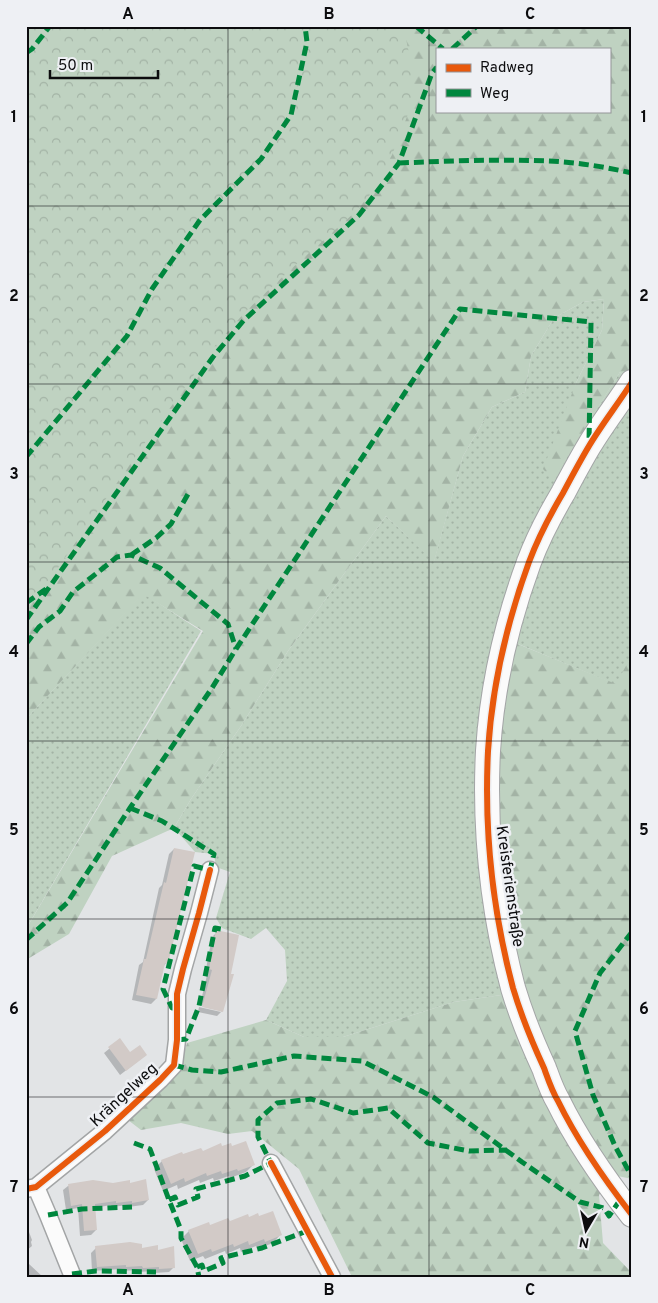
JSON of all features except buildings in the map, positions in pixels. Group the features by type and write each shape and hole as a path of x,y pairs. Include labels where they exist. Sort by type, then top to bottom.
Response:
{"street":[{"name":"Kreisferienstraße","path":"632,382 589,447 551,514 530,560 513,612 499,667 488,751 487,812 491,869 502,937 514,990 533,1044 558,1101 586,1151 632,1214"},
{"name":"Krängelweg","path":"31,1188 105,1131 174,1065 177,1040 177,994 210,870"},
{"path":"271,1163 332,1277"},
{"path":"31,1188 48,1215 73,1277"}],"green space":[{"path":"26,26 632,26 632,389 620,372 553,480 543,469 576,383 602,330 604,299 583,302 554,318 531,356 525,392 492,407 463,456 434,562 386,516 288,651 174,828 112,856 69,934 26,960 26,929 203,631 143,594 26,719"},
{"path":"26,26 394,26 406,39 413,72 412,104 392,155 369,196 353,214 246,311 214,347 53,575 39,590 26,598"},
{"path":"604,299 602,330 576,383 553,479 620,372 632,389 632,655 617,685 499,636 508,994 454,1002 343,1037 304,1037 266,1020 287,981 285,950 266,928 251,939 222,928 216,918 230,872 216,867 214,854 195,852 174,828 288,651 386,516 434,561 463,456 492,407 525,392 531,356 554,318 583,302"},
{"path":"143,593 201,631 26,929 26,719"},
{"path":"498,636 616,684 632,655 632,1179 613,1175 599,1195 603,1243 632,1273 632,1277 352,1277 299,1169 252,1131 228,1134 181,1123 141,1130 128,1120 179,1070 187,1043 266,1020 304,1037 343,1037 454,1002 508,994 493,924"}],"marked path":[{"path":"26,53 32,49 50,26"},
{"path":"26,457 127,336 152,289 200,220 261,159 291,115 307,42 305,26"},
{"path":"416,26 442,48"},
{"path":"453,48 477,26"},
{"path":"26,620 213,357 244,320 359,215 399,163 432,73 436,68"},
{"path":"399,163 492,160 548,161 569,162 632,173"},
{"path":"26,940 67,903 212,688 460,309 591,322 589,443"},
{"path":"131,555 156,538 171,524 188,494"},
{"path":"26,644 39,627 60,611 73,592 117,557 131,555 160,568 228,624 236,649"},
{"path":"26,603 46,589"},
{"path":"130,808 162,821 214,854 210,870 194,866 163,989 172,1008 176,1008"},
{"path":"177,1040 186,1039 199,1006 215,928 221,929"},
{"path":"632,932 600,973 575,1031 593,1095 615,1146 632,1177"},
{"path":"174,1065 192,1070 221,1072 294,1056 362,1061 433,1097 580,1202 604,1208 609,1216 620,1200"},
{"path":"169,1200 175,1197 178,1205 198,1197 196,1189 245,1176 271,1163 258,1137 258,1120 277,1103 311,1099 353,1113 388,1108 428,1143 469,1151 507,1150"},
{"path":"134,1143 150,1149 181,1230 181,1238 197,1267 199,1277"},
{"path":"48,1215 82,1209 132,1207"},
{"path":"197,1267 202,1265 204,1271 223,1263 221,1258 262,1248 307,1231"},
{"path":"72,1274 96,1271 156,1272"}],"cycle path":[{"path":"632,382 582,458 544,527 529,562 507,631 497,679 490,727 487,781 489,841 495,900 506,959 516,998 552,1089 574,1131 611,1188 632,1215"},
{"path":"26,1189 36,1187 105,1131 174,1065 177,1040 177,994 210,870"},
{"path":"271,1163 332,1277"}]}
